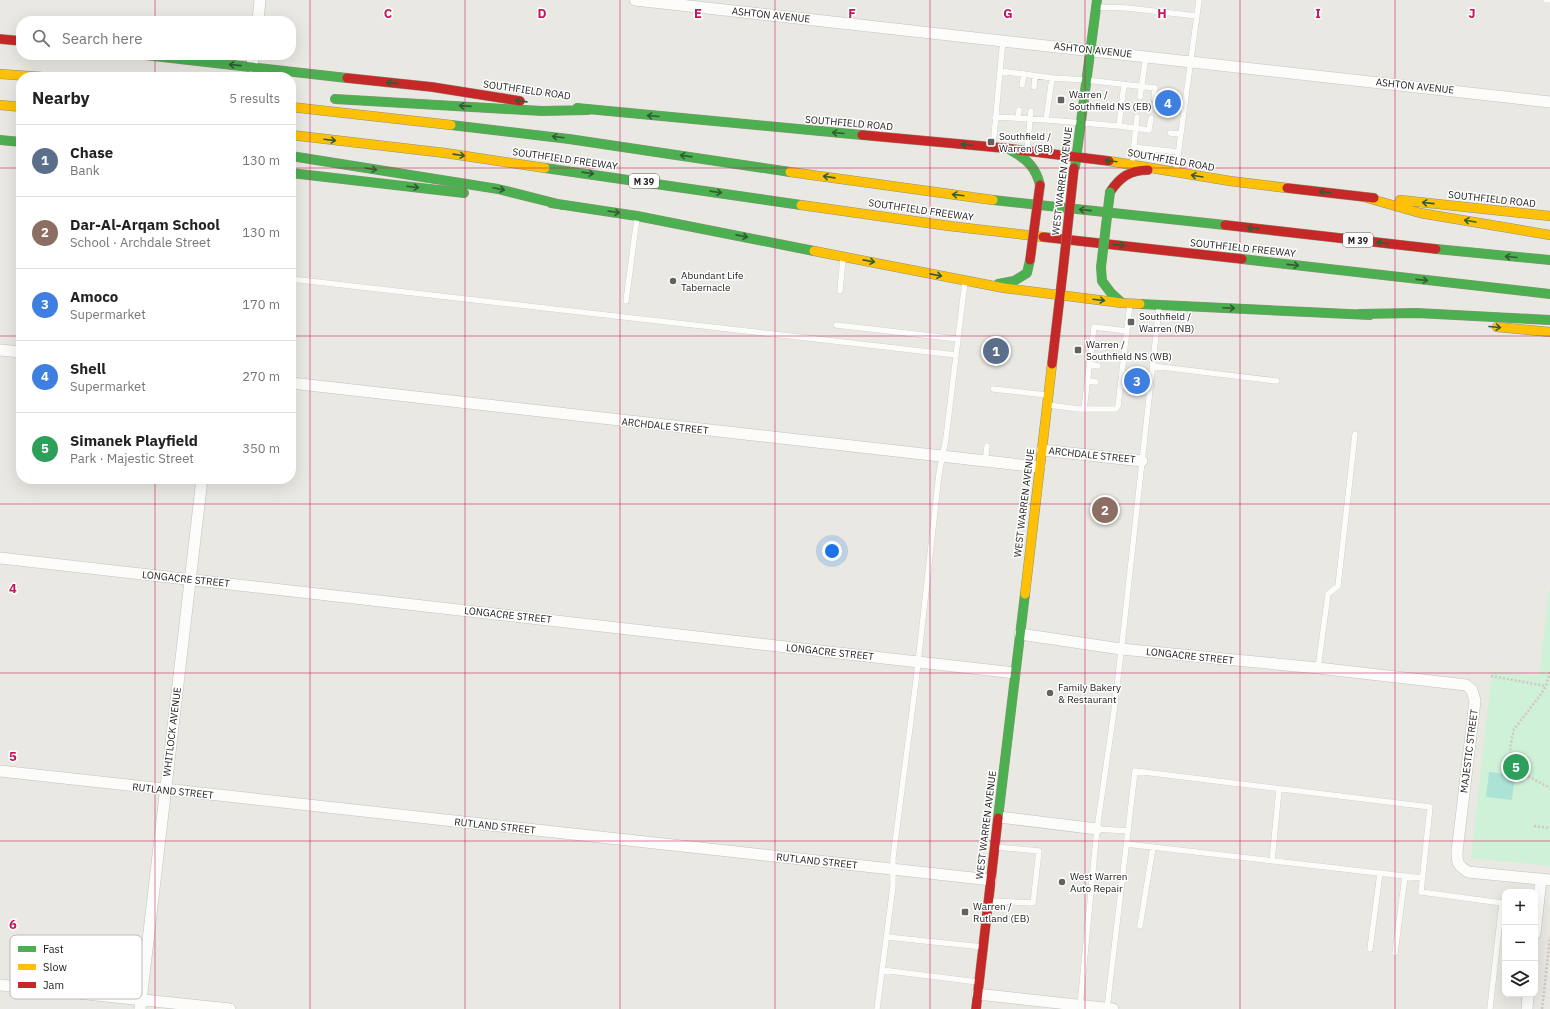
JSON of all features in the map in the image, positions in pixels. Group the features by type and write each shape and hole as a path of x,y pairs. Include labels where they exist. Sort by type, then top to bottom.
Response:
{"main road":[{"name":"WEST WARREN AVENUE","path":"976,1009 1074,168 1097,4"},
{"path":"0,39 16,41"},
{"name":"SOUTHFIELD ROAD","path":"190,60 432,87 588,110 1003,148 1132,164 1230,181 1364,197 1550,216"},
{"path":"0,74 16,75"},
{"path":"330,98 542,111 588,110"},
{"path":"0,105 16,107"},
{"name":"SOUTHFIELD FREEWAY","path":"296,108 568,139 859,182 996,200 1550,260"},
{"name":"SOUTHFIELD FREEWAY","path":"296,136 445,153 949,226 1550,294"},
{"path":"0,140 16,142"},
{"path":"991,286 1014,281 1027,272 1040,185 1038,173 1030,161 1019,154 1003,148"},
{"path":"296,157 498,189 562,205"},
{"path":"1126,303 1111,293 1102,281 1101,268 1110,192 1117,181 1128,173 1139,170 1164,170"},
{"path":"296,174 562,205 637,216 991,286 1060,295 1126,303 1359,314 1550,332"},
{"path":"1364,197 1420,213 1550,234"},
{"path":"1359,314 1417,313 1550,320"}],"street":[{"path":"258,16 260,0"},
{"name":"ASHTON AVENUE","path":"635,0 1550,102"},
{"path":"252,67 253,60"},
{"path":"0,350 16,352"},
{"name":"ARCHDALE STREET","path":"296,384 1039,467"},
{"name":"ARCHDALE STREET","path":"1042,450 1142,461"},
{"name":"WHITLOCK AVENUE","path":"142,988 201,484"},
{"name":"LONGACRE STREET","path":"0,558 1015,673"},
{"name":"LONGACRE STREET","path":"1020,634 1121,649 1362,673"},
{"name":"MAJESTIC STREET","path":"1362,673 1466,685 1472,690 1475,701 1457,852 1457,863 1468,872 1546,880"},
{"name":"RUTLAND STREET","path":"0,771 991,880"},
{"path":"999,817 1097,829"},
{"path":"1537,925 1546,880"},
{"path":"0,985 10,986"},
{"path":"978,994 1107,1009"},
{"path":"1527,1009 1528,997"},
{"path":"103,999 140,1004 230,1009"}],"lane":[{"path":"1176,172 1180,134 1200,0"},
{"path":"1097,4 1198,16"},
{"path":"993,147 1003,40"},
{"path":"1140,97 1146,56"},
{"path":"1000,71 1052,78 1086,80 1155,88 1154,99"},
{"path":"1022,86 1024,74"},
{"path":"1034,87 1035,76"},
{"path":"1046,120 1052,78"},
{"path":"1119,126 1124,84"},
{"path":"1018,119 1019,110"},
{"path":"1027,151 1031,111"},
{"path":"995,117 1080,122 1151,131 1151,118"},
{"path":"1132,164 1137,117"},
{"path":"1170,133 1180,134"},
{"path":"1134,147 1178,152"},
{"path":"626,301 637,216"},
{"path":"840,291 843,256"},
{"path":"296,280 956,355"},
{"path":"877,1009 893,886 893,858 965,280"},
{"path":"993,389 1084,409 1116,409 1118,406 1118,384 1122,351 1127,331 1126,303"},
{"path":"1080,1007 1097,829 1121,649 1159,304"},
{"path":"836,325 958,339"},
{"path":"1084,409 1094,327 1127,331"},
{"path":"1091,347 1100,348"},
{"path":"1089,364 1098,366"},
{"path":"1152,366 1277,381"},
{"path":"1087,381 1096,382"},
{"path":"1318,668 1328,594 1338,586 1355,434"},
{"path":"985,462 987,446"},
{"path":"1107,1009 1135,772 1430,807 1421,892 1502,903 1490,1008"},
{"path":"1272,861 1279,789"},
{"path":"1097,829 1128,831"},
{"path":"1126,844 1422,878"},
{"path":"988,901 1033,903 1039,851 995,847"},
{"path":"1140,926 1153,847"},
{"path":"1370,949 1380,873"},
{"path":"1395,953 1405,876"},
{"path":"887,936 983,947"},
{"path":"882,970 979,982"}],"path":[{"path":"1550,672 1546,686 1514,729 1510,747 1513,766 1550,788"},
{"path":"1491,676 1546,686"},
{"path":"1515,775 1520,770"},
{"path":"1534,826 1550,828"},
{"path":"1542,1009 1550,937"}],"green space":[{"path":"1550,583 1550,866 1471,858 1492,671 1539,676"}],"shaded area":[{"path":"1489,772 1515,775 1512,800 1486,797"}],"traffic: fast":[{"path":"1075,167 1097,0"},
{"path":"189,60 294,72"},
{"path":"296,72 347,78"},
{"path":"335,99 542,111 588,110"},
{"path":"577,108 862,135"},
{"path":"451,125 569,139 790,172"},
{"path":"0,140 16,142"},
{"path":"1012,151 1022,157 1030,165 1036,174 1040,185"},
{"path":"296,157 498,189 562,205"},
{"path":"545,168 801,205"},
{"path":"296,174 464,193"},
{"path":"1101,267 1110,192"},
{"path":"993,200 1225,225"},
{"path":"551,203 637,216 814,251"},
{"path":"1436,249 1550,260"},
{"path":"1242,259 1550,294"},
{"path":"998,284 1014,281 1027,273 1030,260"},
{"path":"1101,267 1102,281 1111,293 1122,303"},
{"path":"1140,304 1370,315"},
{"path":"1359,314 1417,313 1550,320"},
{"path":"998,818 1025,594"}],"traffic: slow":[{"path":"0,74 16,75"},
{"path":"0,105 16,107"},
{"path":"296,108 451,125"},
{"path":"296,136 445,153 545,168"},
{"path":"1109,161 1230,181 1287,188"},
{"path":"790,172 993,200"},
{"path":"1364,197 1420,213 1550,235"},
{"path":"1400,200 1550,216"},
{"path":"801,205 949,226 1043,237"},
{"path":"814,251 1004,288 1140,304"},
{"path":"1497,327 1550,332"},
{"path":"1025,594 1052,364"}],"traffic: jam":[{"path":"0,39 16,41"},
{"path":"347,78 432,87 520,101"},
{"path":"862,135 1003,148 1109,161"},
{"path":"1063,270 1074,168"},
{"path":"1110,192 1126,175 1136,171 1148,170"},
{"path":"1030,260 1040,185"},
{"path":"1287,188 1374,198"},
{"path":"1225,225 1436,249"},
{"path":"1043,237 1242,259"},
{"path":"1052,364 1063,270"},
{"path":"976,1009 998,818"}],"place":[{"name":"Warren / Southfield NS (EB)","path":"1061,100"},
{"name":"Shell","path":"1168,103"},
{"name":"Southfield / Warren (SB)","path":"991,142"},
{"name":"Abundant Life Tabernacle","path":"673,281"},
{"name":"Southfield / Warren (NB)","path":"1131,322"},
{"name":"Warren / Southfield NS (WB)","path":"1078,350"},
{"name":"Chase","path":"996,351"},
{"name":"Amoco","path":"1137,381"},
{"name":"Dar-Al-Arqam School","path":"1105,510"},
{"name":"Family Bakery & Restaurant","path":"1050,693"},
{"name":"Simanek Playfield","path":"1516,767"},
{"name":"West Warren Auto Repair","path":"1062,882"},
{"name":"Warren / Rutland (EB)","path":"965,912"}]}
